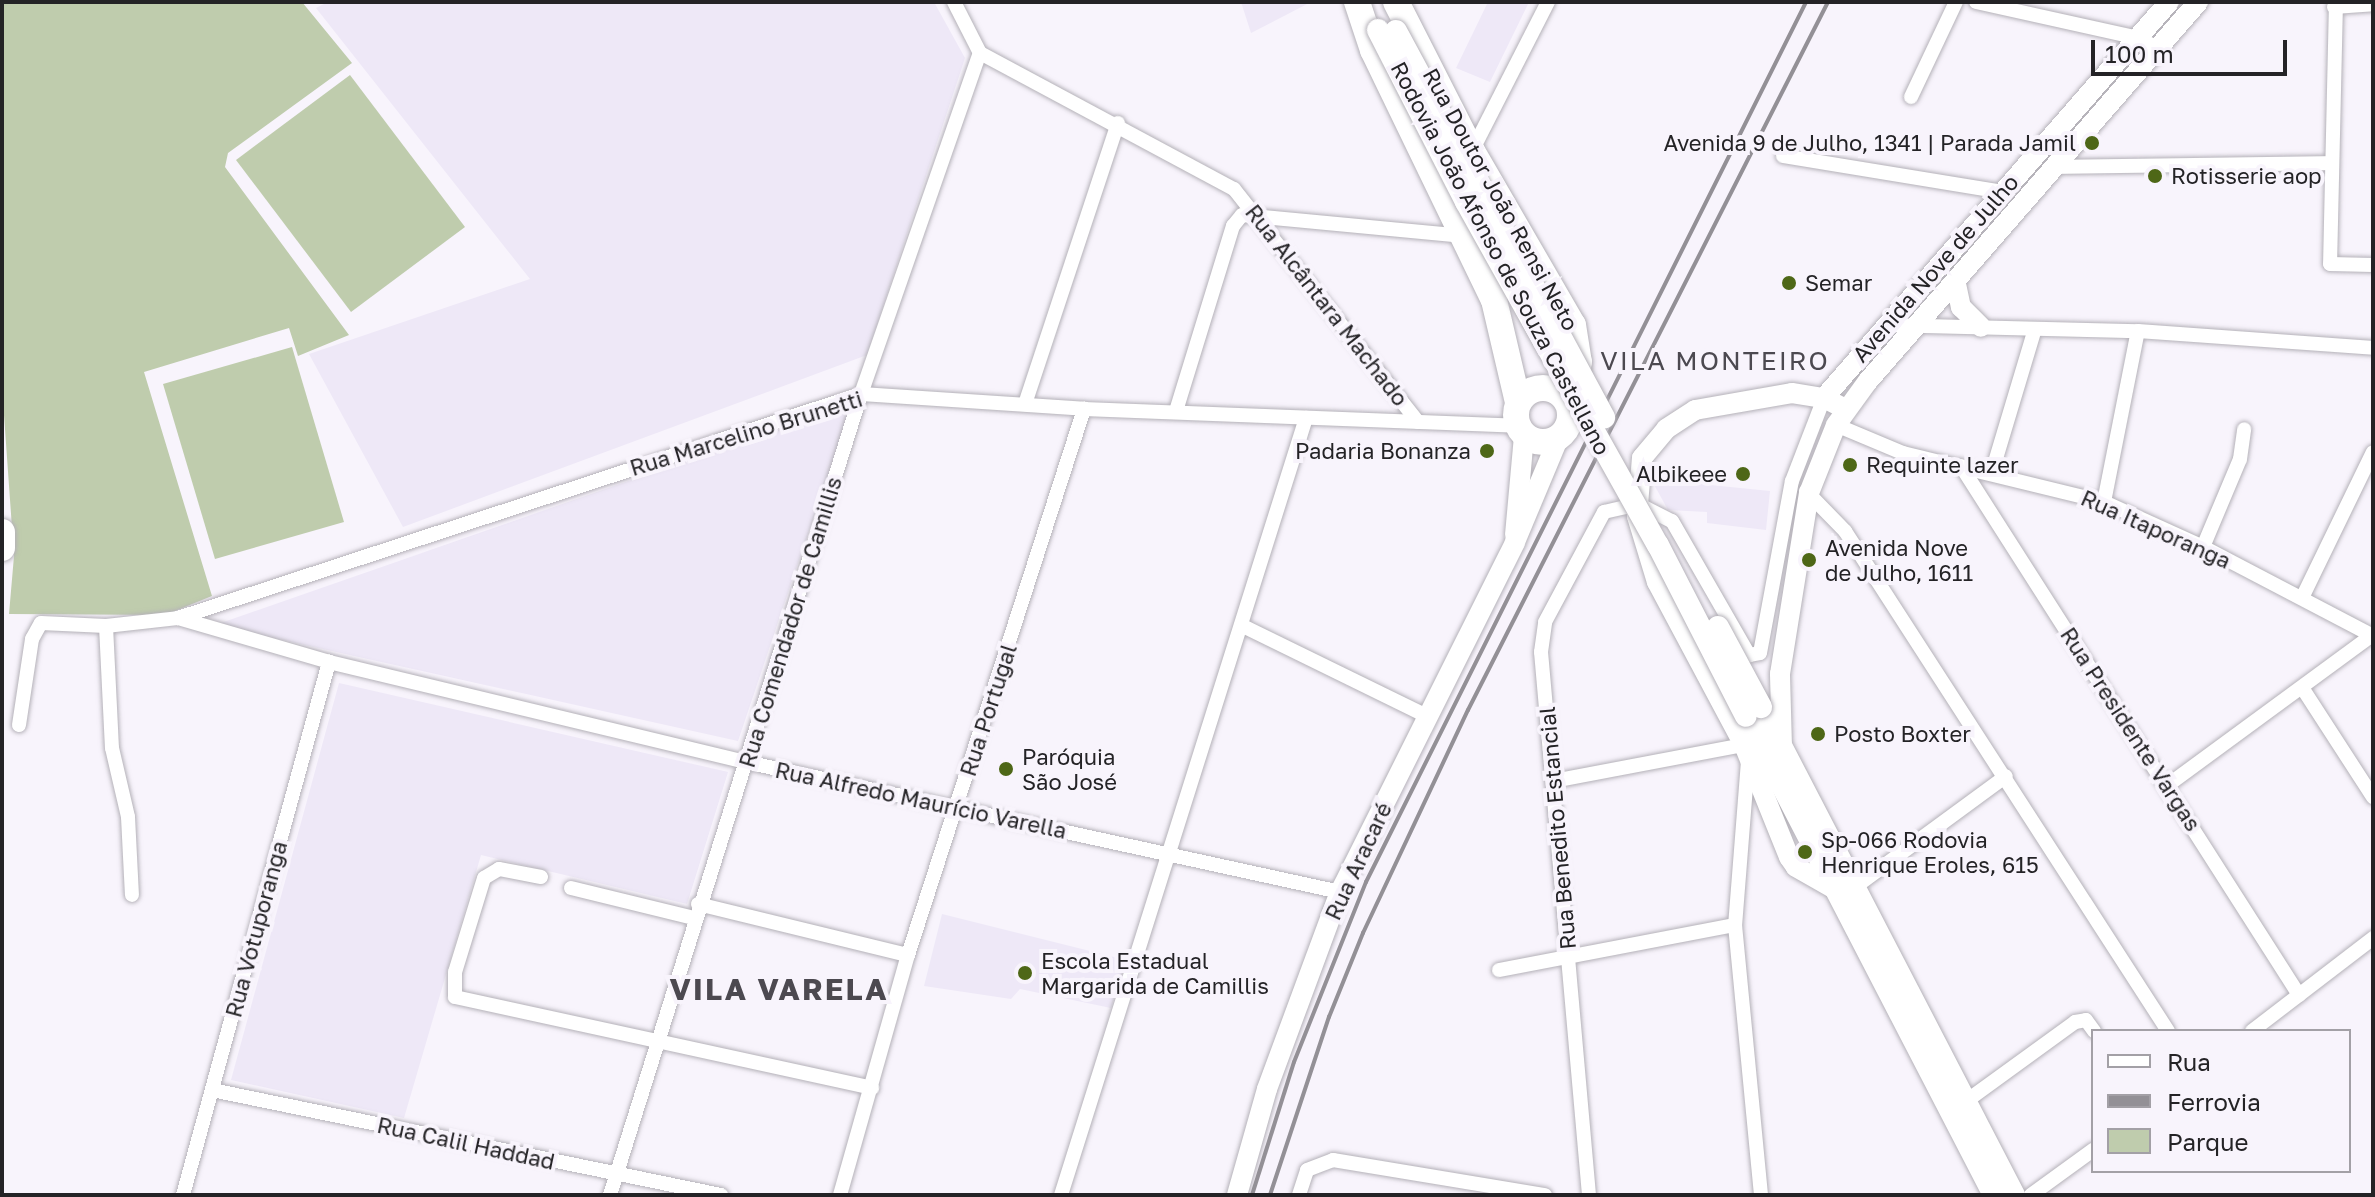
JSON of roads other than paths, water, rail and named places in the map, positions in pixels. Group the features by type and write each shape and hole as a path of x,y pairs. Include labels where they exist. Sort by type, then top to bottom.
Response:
{"highway":[{"name":"Rua Doutor João Rensi Neto","path":"1357,2 1373,50 1494,300 1520,421"},
{"name":"Rua Doutor João Rensi Neto","path":"1396,2 1472,151 1573,325 1579,362 1567,401"},
{"path":"1542,387 1567,401 1570,421 1559,437 1545,443 1520,421 1542,387"},
{"path":"2,532 2,548"}],"main road":[{"name":"Rodovia João Afonso de Souza Castellano","path":"1364,2 1387,30 1754,712 1994,1195"},
{"name":"Rodovia João Afonso de Souza Castellano","path":"1383,2 1387,30"},
{"name":"Rodovia João Afonso de Souza Castellano","path":"1754,712 1782,747 1844,888 2014,1195"}],"street":[{"path":"954,2 980,53"},
{"path":"1472,151 1548,2"},
{"path":"1911,97 1956,2"},
{"path":"1976,2 2138,38 2158,48"},
{"name":"Avenida Nove de Julho","path":"1638,504 1672,521 1749,655 1760,653 1824,398 1884,325 2169,2"},
{"name":"Avenida Nove de Julho","path":"1782,747 1780,674 1800,487 1841,417 2198,2"},
{"path":"2373,4 2335,4 2330,264 2373,265"},
{"name":"Rua Alcântara Machado","path":"980,53 1213,174 1256,213 1418,422"},
{"name":"Rua Comendador de Camillis","path":"610,1195 655,1040 861,394 980,53"},
{"path":"1025,404 1118,123"},
{"path":"1783,156 2002,192"},
{"path":"2056,167 2332,163"},
{"path":"1176,411 1233,226 1242,215 1256,213 1464,236"},
{"path":"1956,284 1961,307 1981,327"},
{"path":"1884,325 2138,331 2373,348"},
{"path":"1992,472 2035,329"},
{"path":"2104,502 2138,331"},
{"path":"1841,417 1824,398 1792,393 1695,410 1666,429 1642,458 1638,504 1637,528 1654,573 1746,751 1789,857 1796,867 1844,888 2006,776"},
{"name":"Rua Marcelino Brunetti","path":"19,725 32,639 38,624 45,621 106,626 178,618 861,394 1084,409 1418,422 1520,421"},
{"name":"Rua Portugal","path":"840,1195 908,955 1084,409"},
{"name":"Rua Itaporanga","path":"1841,417 1877,446 2104,502 2203,547 2373,635"},
{"path":"1061,1195 1168,852 1243,626 1306,418"},
{"name":"Rua Aracaré","path":"1515,542 1514,499 1520,421"},
{"path":"2203,547 2240,459 2244,429"},
{"name":"Rua Aracaré","path":"1237,1195 1281,1046 1340,892 1515,542 1559,437"},
{"path":"2302,598 2373,452"},
{"name":"Rua Presidente Vargas","path":"1961,466 2168,785 2299,995"},
{"path":"1800,487 1845,531 2167,1029"},
{"name":"Rua Benedito Estancial","path":"1589,1195 1541,652 1545,622 1604,512 1638,504"},
{"name":"Rua Alfredo Maurício Varella","path":"178,618 329,662 746,762 1340,892"},
{"path":"106,626 112,748 127,808 132,895"},
{"path":"1243,626 1429,717"},
{"path":"2168,785 2373,635"},
{"name":"Rua Votuporanga","path":"183,1195 329,662"},
{"path":"2303,689 2373,797"},
{"path":"1553,781 1746,751"},
{"path":"1746,751 1735,925 1761,1195"},
{"path":"541,877 499,869 482,882 453,984 455,997 872,1088"},
{"path":"571,888 908,955"},
{"path":"1499,970 1735,925"},
{"path":"2255,1029 2373,938"},
{"path":"1965,1102 2075,1022 2092,1027"},
{"name":"Rua Calil Haddad","path":"212,1090 721,1195"},
{"path":"2031,1195 2091,1151"},
{"path":"1299,1195 1307,1170 1321,1162 1344,1160 1545,1195"}],"railway":[{"path":"1252,1195 1294,1062 1366,882 1806,2"},
{"path":"1270,1195 1329,1017 1363,933 1468,710 1828,2"}],"place":[{"name":"Avenida 9 de Julho, 1341 | Parada Jamil","path":"2092,143"},
{"name":"Rotisserie aop","path":"2155,176"},
{"name":"Semar","path":"1789,283"},
{"name":"Padaria Bonanza","path":"1487,451"},
{"name":"Requinte lazer","path":"1850,465"},
{"name":"Albikeee","path":"1743,474"},
{"name":"Avenida Nove de Julho, 1611","path":"1809,560"},
{"name":"Posto Boxter","path":"1818,734"},
{"name":"Paróquia São José","path":"1006,769"},
{"name":"Sp-066 Rodovia Henrique Eroles, 615","path":"1805,852"},
{"name":"Escola Estadual Margarida de Camillis","path":"1025,973"}],"district":[{"name":"VILA MONTEIRO","path":"1715,361"},
{"name":"VILA VARELA","path":"779,989"}]}
